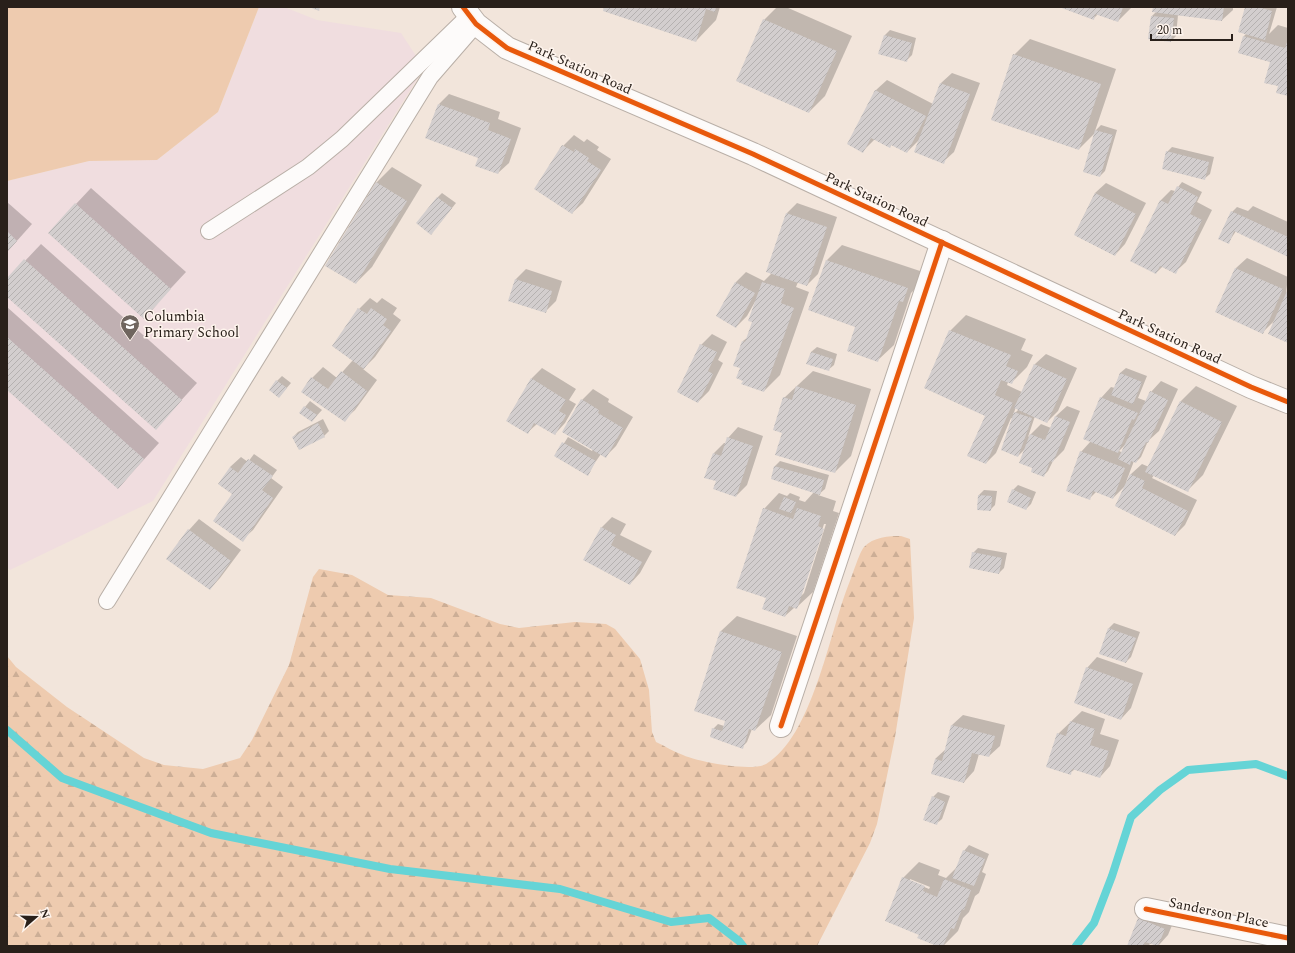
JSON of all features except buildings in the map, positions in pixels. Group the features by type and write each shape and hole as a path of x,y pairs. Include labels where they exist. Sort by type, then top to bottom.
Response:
{"street":[{"name":"Park Station Road","path":"470,15 507,48 528,58 753,154 1251,387 1288,402"},
{"path":"781,726 942,242"},
{"name":"Sanderson Place","path":"1146,909 1288,938"}],"lane":[{"path":"209,231 308,166 342,139 470,15"},
{"path":"107,601 430,77 470,15"}],"shaded area":[{"name":"Columbia Primary School","path":"259,7 284,7 317,20 401,33 424,68 153,501 10,570 7,567 7,181 89,161 157,160 218,112"}],"green space":[{"path":"7,7 259,7 218,112 157,160 89,161 7,181"},
{"path":"901,536 910,539 914,618 895,737 877,824 870,843 817,946 7,946 7,656 16,667 67,707 144,758 164,765 203,769 240,758 252,740 289,665 313,577 319,569 352,575 388,595 431,598 500,624 519,628 575,622 606,624 615,629 640,659 649,690 652,732 656,742 690,758 738,767 759,766 766,764 782,751 796,732 807,709 826,657 848,586 862,550 876,539"}],"waterway":[{"path":"7,730 62,778 211,833 390,869 560,889 671,922 709,918 739,941 743,946"},
{"path":"1076,946 1094,923 1112,876 1131,817 1160,790 1188,770 1256,764 1288,776"}],"cycle path":[{"path":"463,7 476,24 507,48 753,154 1251,387 1288,402"},
{"path":"781,726 942,242"},
{"path":"1146,909 1288,938"}],"place":[{"name":"Columbia Primary School","path":"130,341"}]}
